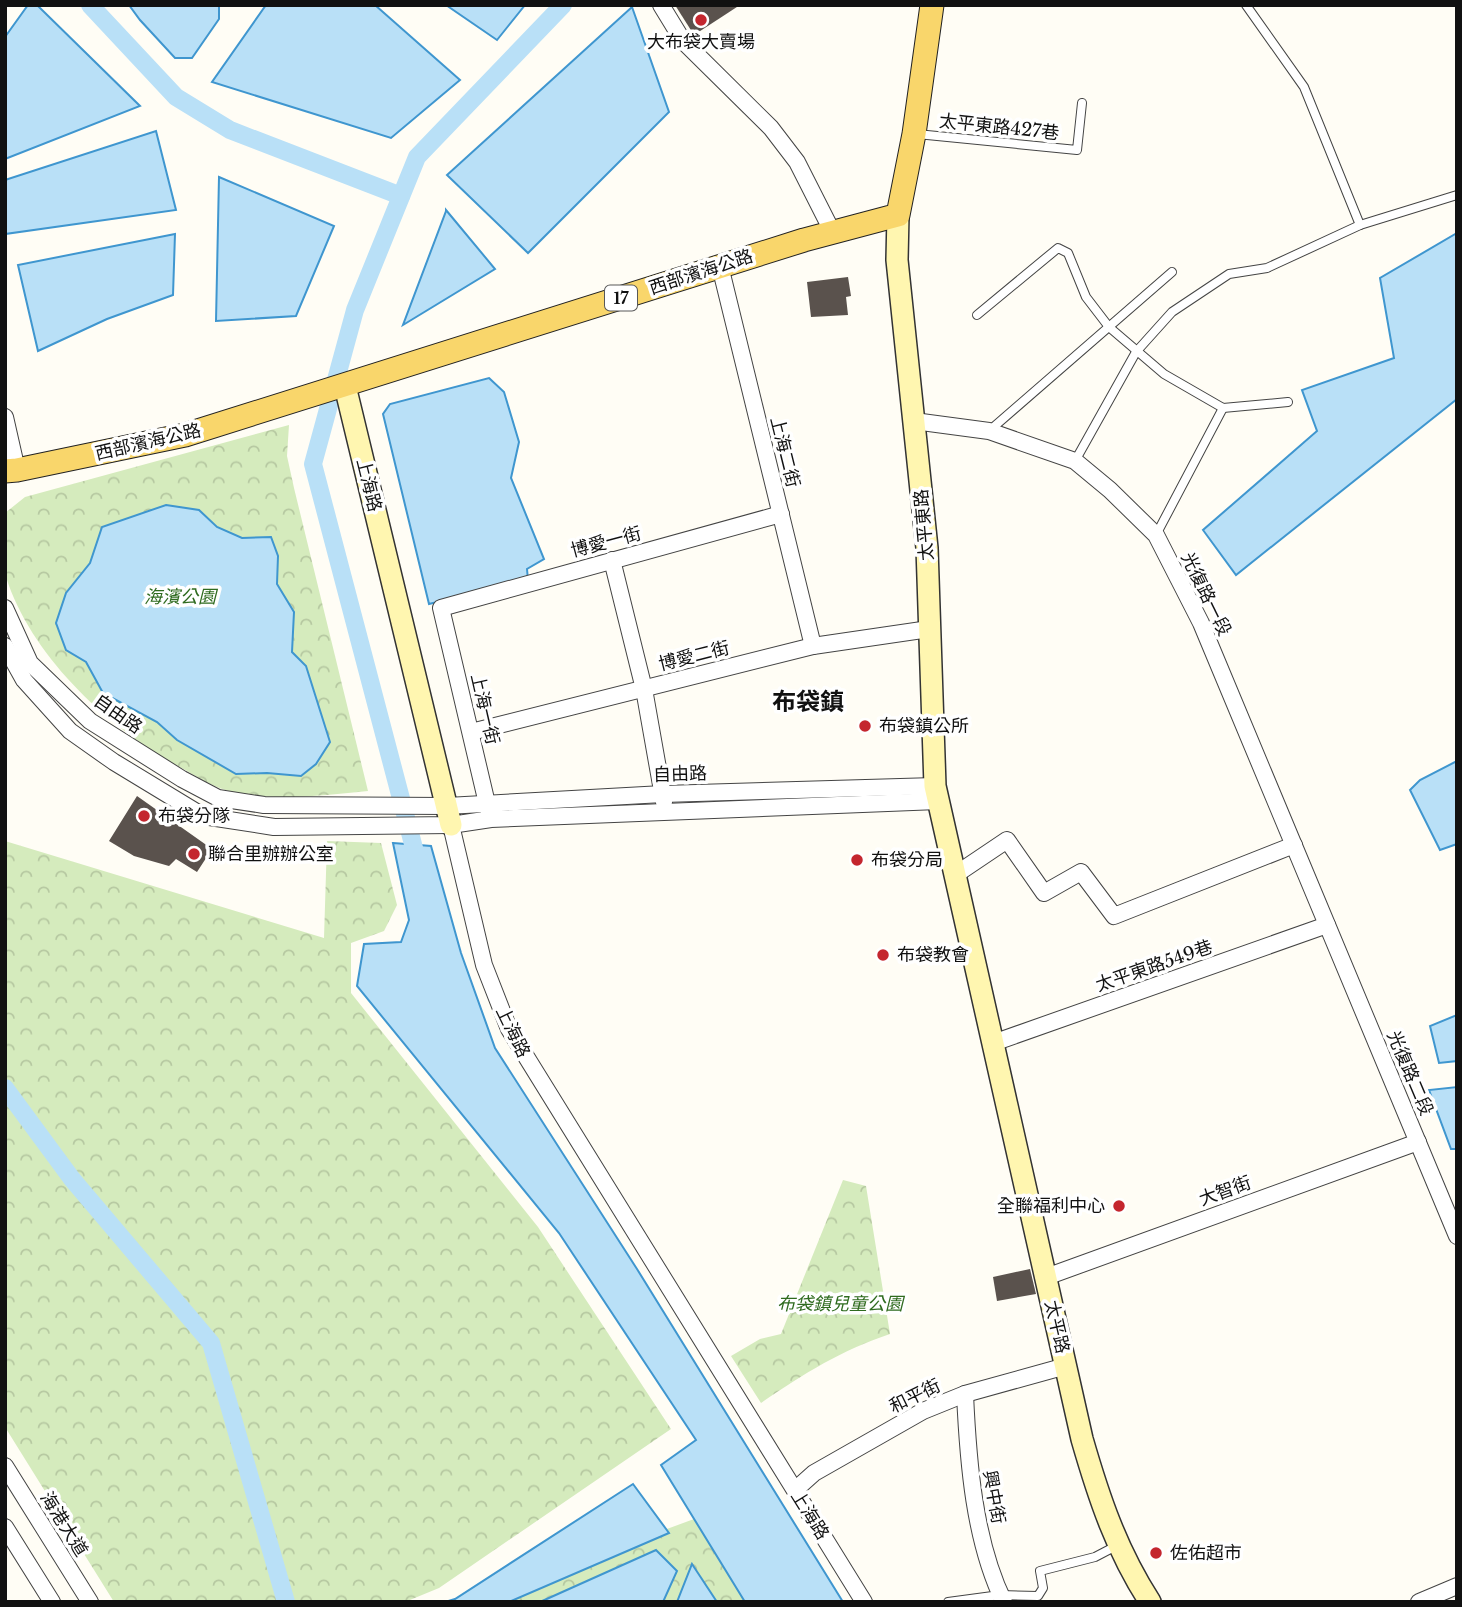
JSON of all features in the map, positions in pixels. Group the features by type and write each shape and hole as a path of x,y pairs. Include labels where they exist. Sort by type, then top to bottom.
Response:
{"main road":[{"name":"太平東路","path":"932,5 914,134 898,215 897,260 927,548 936,794 993,1043"},
{"name":"西部濱海公路","path":"11,471 185,435 804,240 898,215"},
{"name":"上海路","path":"345,386 439,815"},
{"name":"太平路","path":"993,1043 1082,1439 1102,1507 1131,1573 1150,1602"}],"street":[{"path":"661,5 683,41 771,128 797,162 833,233"},
{"name":"上海二街","path":"720,266 813,646"},
{"path":"5,417 11,471"},
{"name":"光復路一段","path":"914,421 989,431 1075,461 1110,490 1156,535 1201,623 1327,925"},
{"name":"博愛一街","path":"441,608 780,514"},
{"path":"612,560 644,689 666,811"},
{"name":"自由路","path":"5,608 30,663 90,722 218,798 264,805 376,806 491,819 936,794"},
{"name":"上海一街","path":"441,608 491,819"},
{"name":"博愛二街","path":"472,739 644,689 813,646 929,629"},
{"path":"5,646 24,680 70,731 114,762 203,816 274,827 378,825 439,815"},
{"name":"自由路","path":"439,815 487,802 663,794 936,794"},
{"name":"上海路","path":"439,815 484,965 509,1029 864,1602"},
{"path":"955,875 1007,840 1044,893 1081,872 1114,916 1294,845"},
{"name":"太平東路549巷","path":"993,1043 1327,925"},
{"name":"光復路二段","path":"1327,925 1457,1236"},
{"name":"大智街","path":"1045,1277 1418,1142"},
{"name":"和平街","path":"794,1490 814,1473 923,1411 965,1394 1066,1366"},
{"name":"興中街","path":"965,1394 972,1486 981,1534 1002,1598"},
{"name":"海港大道","path":"5,1466 90,1602"},
{"path":"5,1527 52,1602"},
{"path":"1419,1602 1457,1587"}],"lane":[{"path":"1246,5 1304,88 1360,225"},
{"name":"太平東路427巷","path":"914,134 1077,150 1082,103"},
{"path":"1075,461 1136,352 1172,312 1230,274 1267,268 1360,225 1457,195"},
{"path":"977,315 1058,248 1068,253 1086,297 1109,327 1164,374 1223,408 1288,402"},
{"path":"989,431 1172,272"},
{"path":"1156,535 1223,408"},
{"path":"948,1602 1038,1596 1044,1588 1040,1571 1095,1557 1118,1544"}],"green space":[{"name":"海濱公園","path":"289,425 287,456 368,791 296,797 241,794 210,784 159,755 104,714 55,664 18,607 6,577 3,554 5,513 25,497"},
{"path":"5,841 324,938 327,841 381,843 397,905 384,931 351,943 351,993 538,1227 671,1429 439,1588 405,1602 114,1602 5,1427"},
{"name":"布袋鎮兒童公園","path":"843,1180 866,1186 890,1334 823,1364 761,1403 731,1356 760,1339 781,1334"},
{"path":"694,1519 745,1602 469,1602"}],"water":[{"path":"28,5 37,5 140,106 5,159 5,37"},
{"path":"129,5 219,5 219,19 192,58 175,58"},
{"path":"266,5 375,5 460,80 391,138 212,82"},
{"path":"446,5 525,5 497,40"},
{"path":"632,7 669,112 528,253 447,175"},
{"path":"156,131 176,210 5,234 5,180"},
{"path":"219,177 334,226 296,316 216,321"},
{"path":"446,211 495,269 403,325"},
{"path":"1457,233 1457,399 1236,575 1203,530 1317,431 1302,390 1394,358 1380,278"},
{"path":"175,234 173,295 107,319 38,351 18,265"},
{"path":"489,378 504,392 519,442 511,478 544,559 527,569 528,580 429,604 383,414 390,404"},
{"path":"166,505 199,510 217,527 242,538 271,537 278,556 277,584 294,612 292,652 306,666 330,742 316,764 301,776 236,774 177,740 157,722 103,693 86,662 66,650 56,623 66,593 90,563 102,527"},
{"path":"1457,761 1457,844 1440,850 1410,790 1420,780"},
{"path":"393,843 431,846 461,953 495,1048 637,1269 843,1602 745,1602 661,1465 696,1440 559,1233 357,986 364,944 401,942 409,920"},
{"path":"1457,1015 1457,1061 1439,1063 1430,1026"},
{"path":"1457,1087 1457,1149 1451,1149 1429,1090"},
{"path":"633,1484 669,1533 509,1602 445,1602 455,1599"},
{"path":"656,1550 677,1571 663,1602 540,1602"},
{"path":"692,1564 717,1602 677,1602"}],"building":[{"name":"大布袋大賣場","path":"675,5 740,5 694,35"},
{"path":"848,277 851,296 846,297 848,315 811,317 807,282"},
{"name":"布袋分隊","path":"137,796 212,849 197,872 176,859 169,866 134,856 109,841"},
{"path":"1030,1269 1036,1294 997,1301 993,1277"}],"waterway":[{"path":"90,5 176,97 230,130 401,196"},
{"path":"419,867 313,464 355,310 417,157 563,5"},
{"path":"5,1088 72,1179 211,1343 286,1602"}],"place":[{"name":"大布袋大賣場","path":"701,20"},
{"name":"布袋鎮公所","path":"865,726"},
{"name":"布袋分隊","path":"144,816"},
{"name":"聯合里辦辦公室","path":"194,854"},
{"name":"布袋分局","path":"857,860"},
{"name":"布袋教會","path":"883,955"},
{"name":"全聯福利中心","path":"1119,1206"},
{"name":"佐佑超市","path":"1156,1553"}],"district":[{"name":"布袋鎮","path":"808,702"}]}
